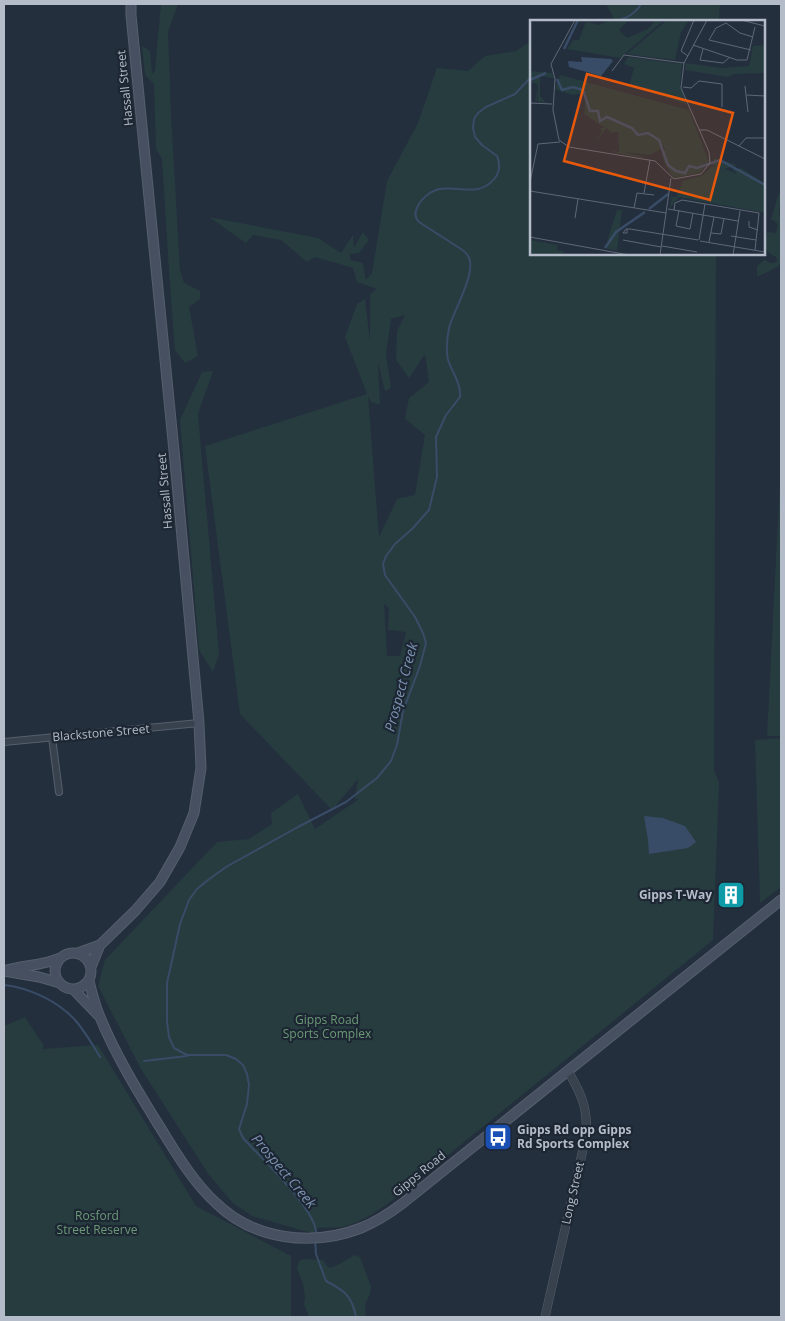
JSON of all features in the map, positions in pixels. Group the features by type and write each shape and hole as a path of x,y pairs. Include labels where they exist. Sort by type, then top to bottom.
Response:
{"main road":[{"name":"Hassall Street","path":"91,967 100,945 135,911 160,882 180,847 194,813 201,768 199,723 174,452 130,4"},
{"name":"Gipps Road","path":"89,981 100,1017 136,1088 190,1173 208,1195 235,1218 247,1225 272,1234 305,1238 328,1237 363,1227 392,1211 781,900"},
{"name":"Hassall Street","path":"78,953 100,945"},
{"path":"78,953 86,958 91,967 89,981 73,990 60,983 39,977 4,971 16,967 50,963 66,954 78,953"},
{"path":"60,958 55,971 60,983"},
{"name":"Gipps Road","path":"73,990 100,1017"}],"street":[{"name":"Blackstone Street","path":"4,742 199,723"},
{"path":"52,737 59,792"},
{"name":"Long Street","path":"545,1317 586,1136 587,1118 585,1106 581,1094 568,1071"}],"green space":[{"path":"161,4 178,4 168,32 180,270 184,283 200,291 200,299 189,307 198,356 185,363 175,350 162,159 156,149 154,84 145,75 142,46 150,51 152,74 155,71"},
{"path":"606,4 720,4 719,20 614,20"},
{"name":"Gipps Road Sports Complex","path":"530,42 530,255 716,255 714,773 719,783 713,940 392,1200 357,1222 341,1227 317,1228 315,1234 252,1216 233,1203 209,1175 141,1069 98,986 105,960 217,842 249,839 272,824 271,813 298,794 315,829 359,799 355,799 358,779 332,810 240,714 205,446 367,394 345,337 357,304 365,299 370,342 370,294 377,289 357,282 353,268 315,257 307,262 281,240 253,235 246,243 209,217 318,238 341,253 353,235 354,248 363,232 369,240 359,253 350,254 350,260 363,263 366,280 372,273 387,181 418,123 437,68 468,71 485,56 516,51","holes":["405,315 397,331 396,360 409,378 425,354 429,382 409,398 405,419 425,435 415,495 397,499 379,537 368,396 371,402 380,405 378,363 385,391 391,388 386,354 391,319","384,604 389,608 388,630 406,632 400,656 387,656"]},
{"path":"779,193 781,194 779,214 781,215 781,264 757,276 757,266 764,260 771,263 777,262 776,256 773,256 765,249 767,232 776,233 778,224 771,219"},
{"path":"213,371 198,414 219,654 213,672 199,650 180,420 202,372"},
{"path":"781,463 781,736 767,736"},
{"path":"781,738 781,887 760,903 755,740"},
{"name":"Rosford Street Reserve","path":"25,1017 44,1046 42,1049 98,1045 196,1206 291,1256 291,1317 4,1317 4,1026"},
{"path":"354,1255 360,1257 371,1287 365,1304 366,1317 309,1317 304,1304 303,1284 297,1269 299,1261 303,1259 323,1260 330,1268"}],"water":[{"path":"644,816 663,818 685,826 696,842 688,848 649,854"}],"waterway":[{"name":"Prospect Creek","path":"620,20 631,15 641,4"},
{"name":"Prospect Creek","path":"316,1236 315,1226 299,1199 243,1138 239,1129 247,1104 249,1085 243,1065 236,1059 226,1055 187,1055 174,1048 169,1037 167,1022 167,983 180,924 189,900 197,889 226,867 346,802 377,778 391,761 397,745 403,711 420,666 426,643 415,617 385,575 383,564 386,556 395,544 429,510 437,477 436,437 446,415 460,397 458,382 448,360 447,340 451,321 467,283 470,265 466,253 419,222 415,212 422,200 436,190 482,188 495,178 499,170 497,156 475,137 474,119 486,107 515,94 530,78"},
{"path":"4,985 33,992 61,1007 76,1021 100,1057"},
{"path":"144,1061 187,1056"},
{"name":"Prospect Creek","path":"315,1240 316,1254 326,1281 347,1295 356,1317"}],"place":[{"name":"Gipps T-Way","path":"731,895"},
{"name":"Gipps Rd opp Gipps Rd Sports Complex","path":"498,1137"}]}
